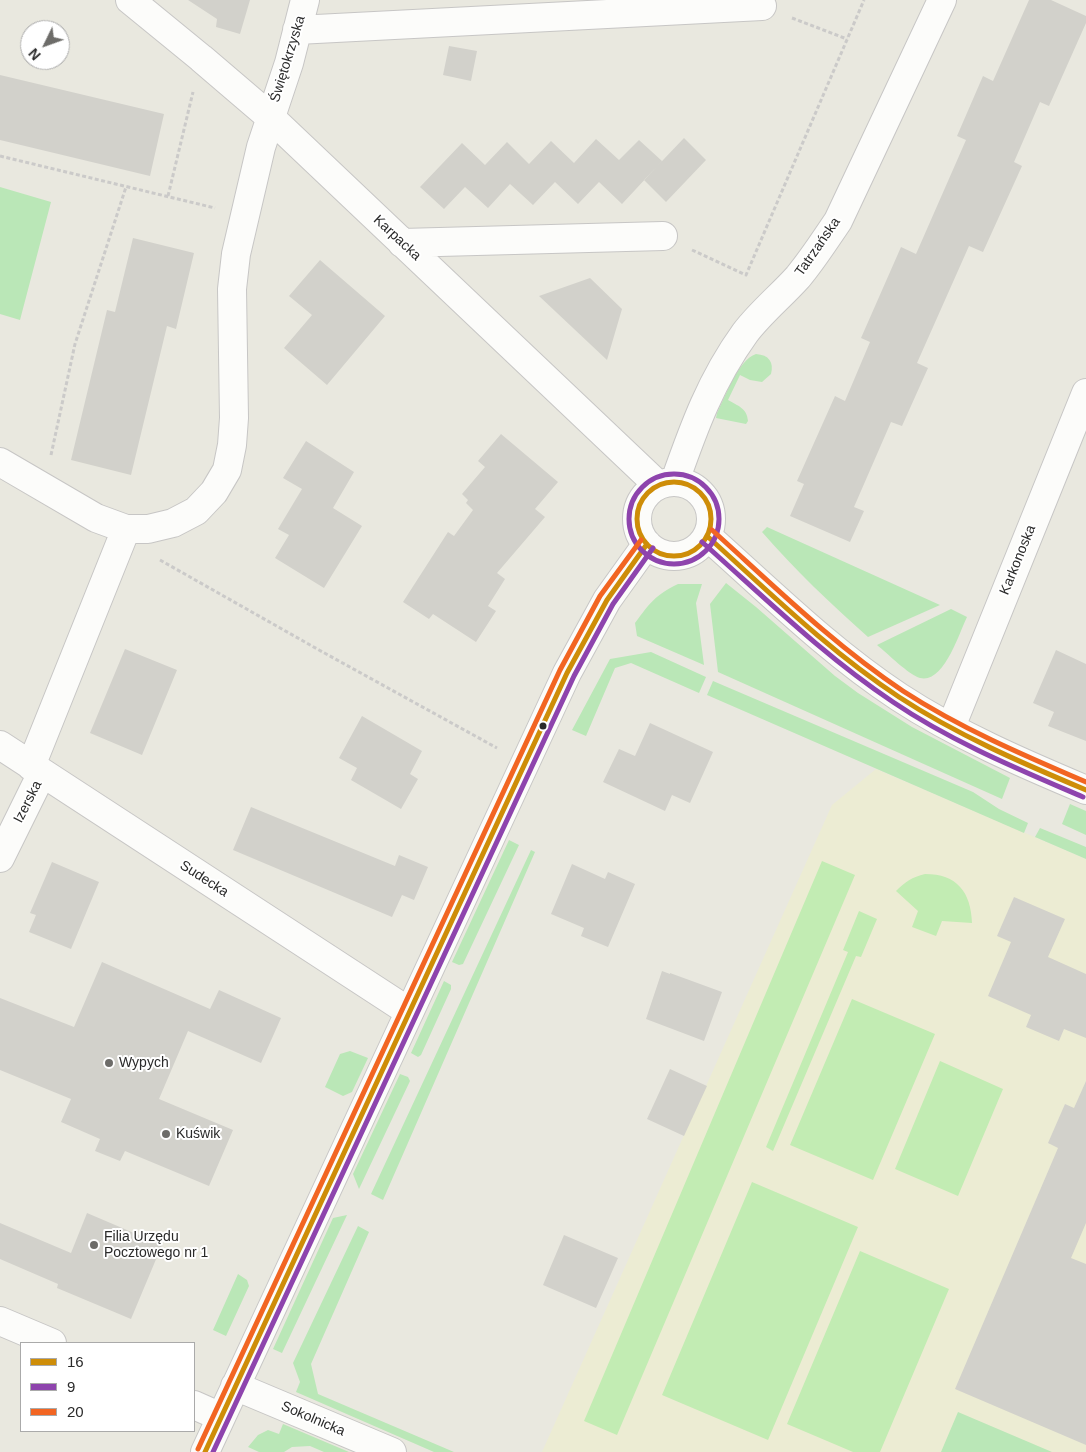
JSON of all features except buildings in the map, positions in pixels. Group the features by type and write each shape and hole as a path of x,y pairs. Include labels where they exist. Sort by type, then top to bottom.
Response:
{"street":[{"name":"Karpacka","path":"130,0 270,117 402,243 666,483"},
{"name":"Świętokrzyska","path":"124,534 173,523 196,510 214,492 227,470 232,445 234,418 232,289 236,254 261,147 289,63 305,0"},
{"name":"Tatrzańska","path":"666,483 710,389 728,358 767,307 797,279 817,254 838,221 942,0"},
{"path":"297,30 762,6"},
{"path":"402,243 663,236"},
{"name":"Karkonoska","path":"951,727 1078,438 1086,393"},
{"path":"0,462 124,534"},
{"path":"666,483 690,485 703,495 708,504 711,525 707,536 691,552 679,556 667,555 656,551 647,544 640,534 637,523 637,511 641,500 648,491 666,483"},
{"name":"Izerska","path":"0,858 37,770 124,534"},
{"path":"707,536 854,665 900,698 951,727 1022,763 1086,790"},
{"path":"205,1452 234,1386 567,673 607,600 647,544"},
{"name":"Sudecka","path":"0,746 408,1012"},
{"path":"0,1321 50,1342"},
{"name":"Sokolnicka","path":"234,1386 392,1452"},
{"path":"195,1405 221,1417"}],"path":[{"path":"663,236 746,275 864,0"},
{"path":"762,6 847,39"},
{"path":"168,196 201,58"},
{"path":"0,156 245,215"},
{"path":"44,488 75,344 126,186"},
{"path":"124,534 318,650 524,763"}],"shaded area":[{"path":"876,769 1086,859 1086,1452 542,1452 832,805"}],"green space":[{"path":"0,187 51,202 20,320 0,314"},
{"path":"756,354 770,360 772,366 771,374 762,382 750,380 740,375 728,400 744,410 748,421 746,424 716,418 728,389 743,363"},
{"path":"767,527 940,605 868,637 840,612 762,532"},
{"path":"726,583 835,676 858,693 912,727 1010,778 1002,799 718,672 710,604"},
{"path":"678,584 702,584 696,603 704,665 637,636 635,623 645,610 658,596"},
{"path":"951,609 967,617 950,656 943,666 929,678 920,678 910,673 877,645"},
{"path":"651,652 706,677 699,693 631,663 615,668 586,736 572,730 610,659"},
{"path":"713,681 973,792 999,809 1028,823 1024,833 707,695"},
{"path":"1070,804 1086,811 1086,835 1062,824"},
{"path":"1040,828 1086,847 1086,859 1035,837"},
{"path":"509,840 519,845 463,964 459,965 452,962"},
{"path":"531,850 535,852 383,1200 371,1194"},
{"path":"822,861 855,875 617,1435 584,1421"},
{"path":"925,874 946,877 960,887 969,902 972,923 942,921 936,936 912,927 918,911 896,891 909,880"},
{"path":"859,911 877,919 861,957 856,956 773,1151 766,1147 848,952 843,950"},
{"path":"444,981 451,985 451,989 421,1055 418,1057 411,1053"},
{"path":"852,999 935,1034 873,1180 790,1145"},
{"path":"350,1051 368,1058 352,1092 343,1096 325,1087 340,1054"},
{"path":"940,1061 1003,1089 958,1196 895,1169"},
{"path":"400,1074 408,1077 410,1081 359,1189 353,1174"},
{"path":"752,1182 858,1227 768,1440 662,1395"},
{"path":"347,1215 282,1353 273,1349 333,1218"},
{"path":"358,1226 369,1232 311,1364 318,1394 454,1452 434,1452 296,1392 300,1382 293,1363"},
{"path":"860,1251 949,1289 880,1452 853,1452 787,1424"},
{"path":"238,1274 247,1280 249,1286 226,1336 213,1330"},
{"path":"958,1412 1052,1452 941,1452"},
{"path":"283,1424 349,1452 324,1452 310,1446 292,1447 284,1452 259,1452 248,1447 258,1435 268,1430 279,1434"}],"transit line":[{"name":"9","path":"674,474 683,475 699,482 711,494 718,510 719,519 718,528 711,544 699,556 683,563 674,564 665,563 649,556 637,544 630,528 629,519 630,510 637,494 649,482 665,475 674,474"},
{"name":"16","path":"674,482 695,488 705,498 711,519 705,540 695,550 674,556 653,550 643,540 637,519 643,498 653,488 674,482"},
{"name":"20","path":"712,530 829,635 903,691 969,729 1086,782"},
{"name":"16","path":"707,536 824,641 899,697 967,736 1014,759 1086,790"},
{"name":"20","path":"198,1449 560,670 600,596 641,540"},
{"name":"9","path":"702,542 819,646 893,702 938,730 1010,765 1083,797"},
{"name":"16","path":"205,1452 567,673 607,600 647,544"},
{"name":"9","path":"213,1452 574,676 613,604 653,548"}],"place":[{"name":"Wypych","path":"109,1063"},
{"name":"Kuświk","path":"166,1134"},
{"name":"Filia Urzędu Pocztowego nr 1","path":"94,1245"}]}
